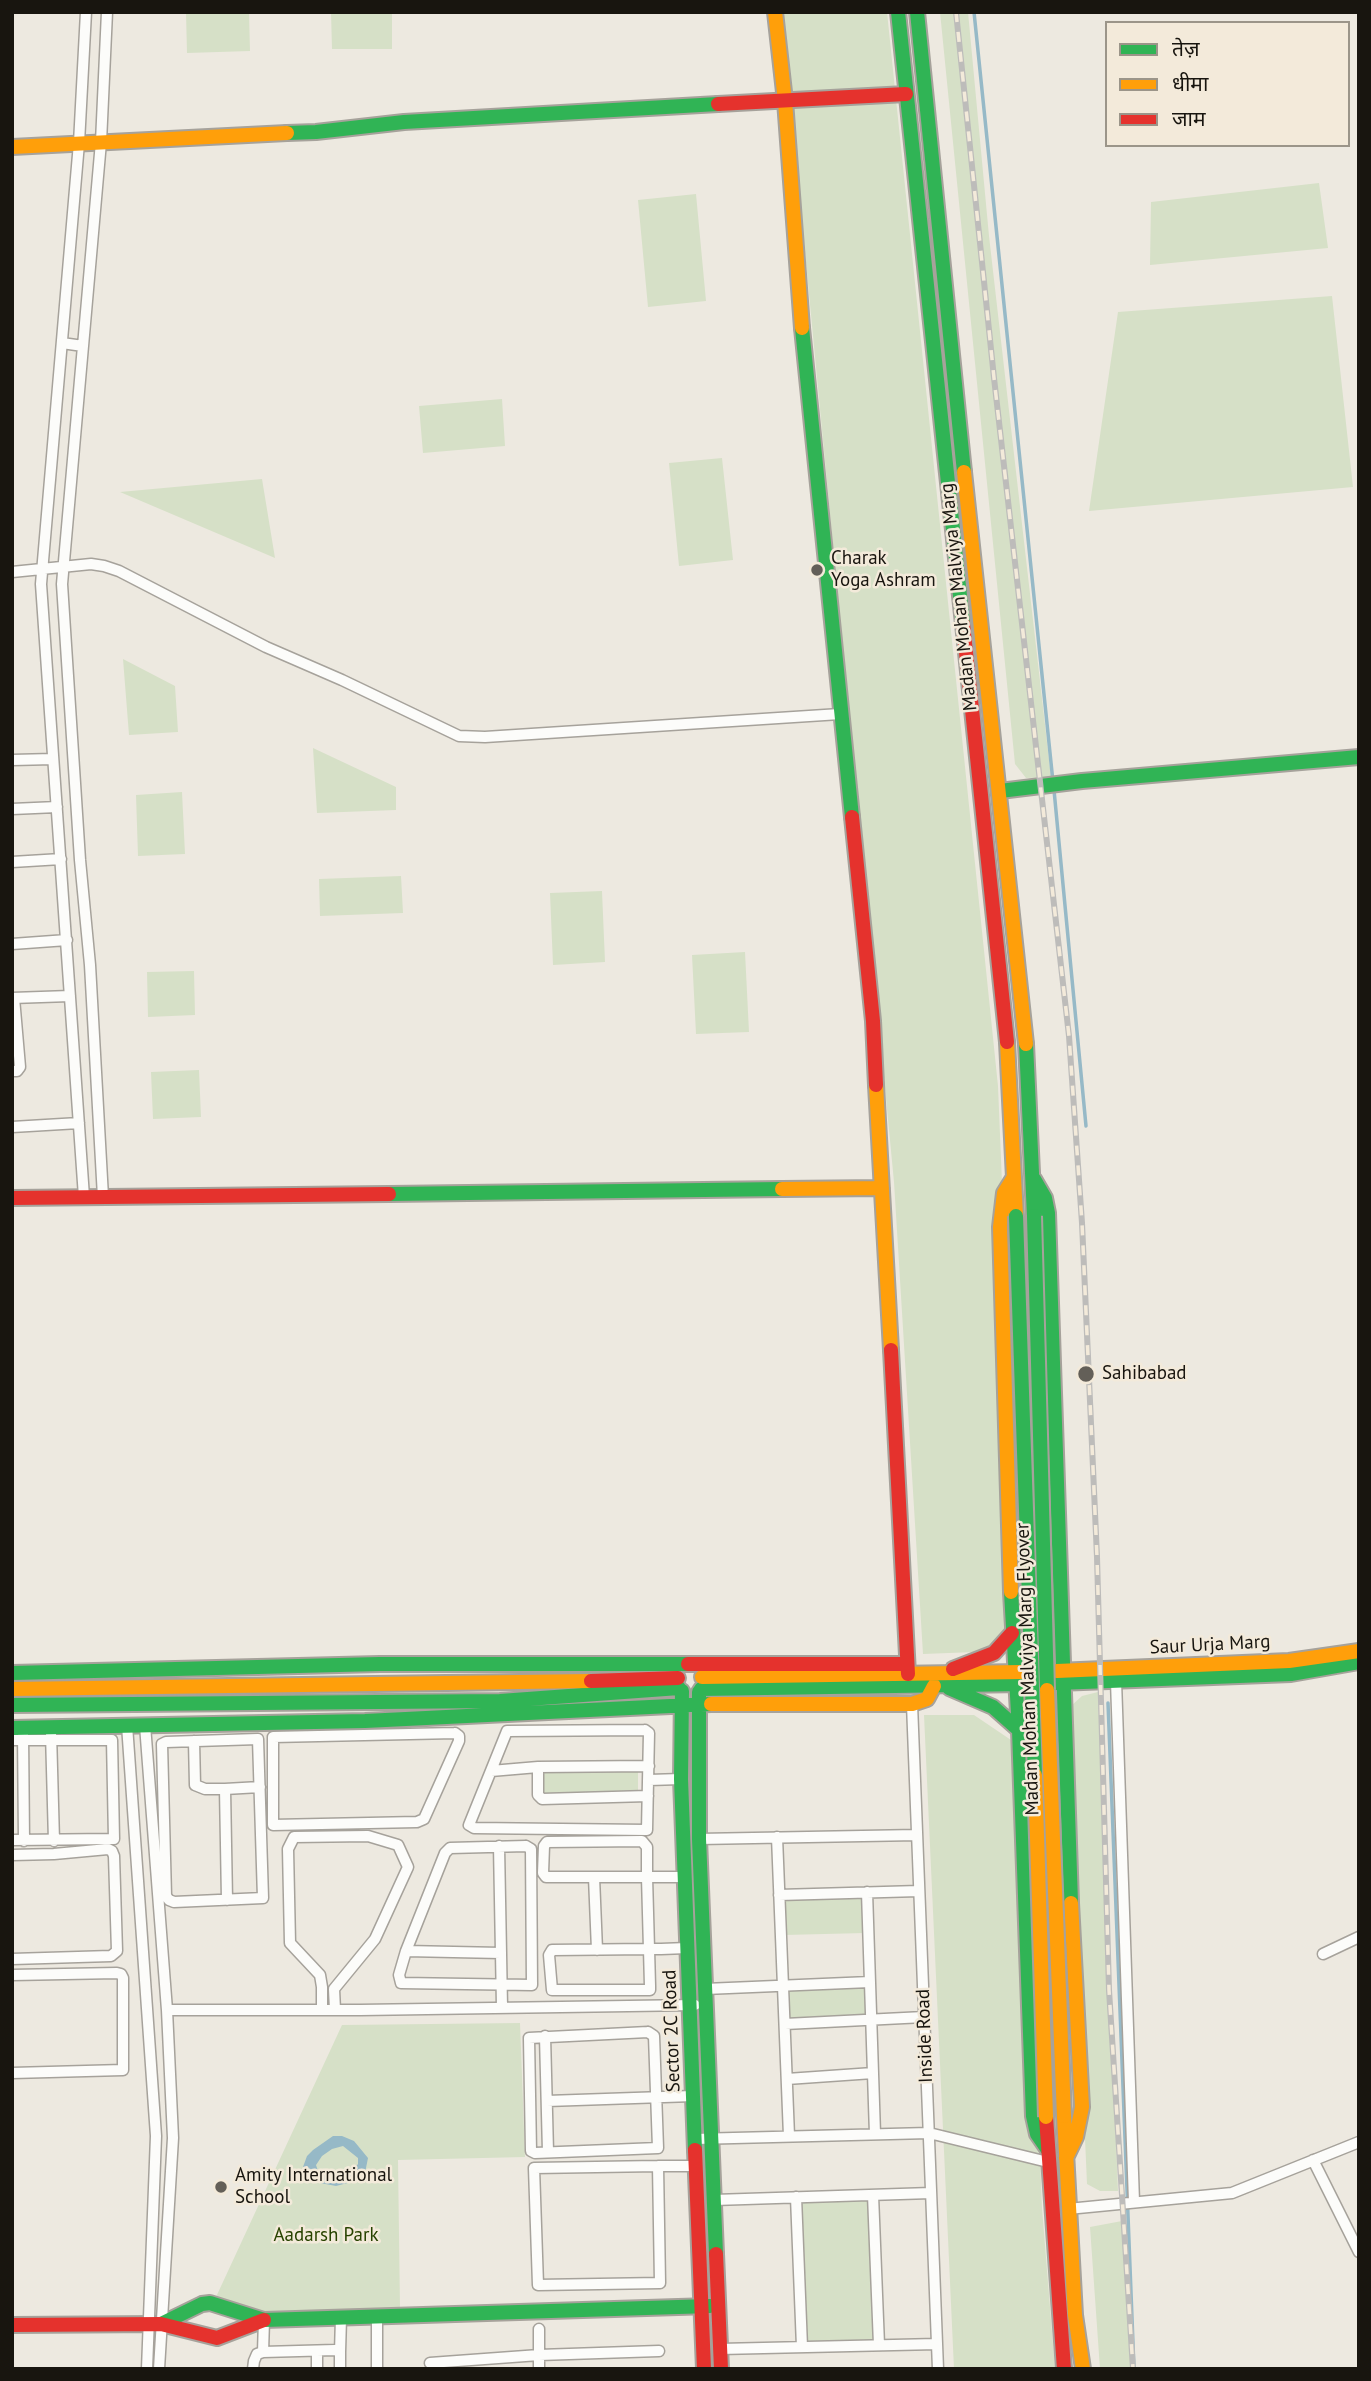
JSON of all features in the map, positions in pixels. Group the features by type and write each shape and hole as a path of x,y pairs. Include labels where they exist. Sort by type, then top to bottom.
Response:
{"main road":[{"path":"775,12 785,101 798,300 873,1021 908,1669"},
{"name":"Madan Mohan Malviya Marg","path":"898,12 1010,1067 1014,1176"},
{"name":"Madan Mohan Malviya Marg","path":"917,12 1028,1063 1033,1178"},
{"path":"12,147 316,132 404,122 906,94"},
{"path":"1000,792 1053,784 1359,757"},
{"path":"1014,1176 1004,1193 1000,1227 1012,1633 1019,1730 1033,2116 1037,2134 1048,2156 1060,2366"},
{"name":"Madan Mohan Malviya Marg Flyover","path":"1014,1176 1048,2156"},
{"path":"1033,1178 1041,1188 1048,1213 1073,1959 1082,2107 1076,2137 1066,2158 1076,2315 1083,2369"},
{"name":"Madan Mohan Malviya Marg Flyover","path":"1033,1178 1048,1716 1066,2158"},
{"path":"12,1198 882,1188"},
{"path":"680,1691 683,1671 691,1669 699,1672 700,1690 716,1705 912,1704 927,1699 940,1682 994,1653 1012,1633"},
{"name":"Saur Urja Marg","path":"1063,1677 1289,1661 1359,1651"},
{"name":"Saur Urja Marg","path":"1063,1677 1116,1681 1291,1674 1359,1662"},
{"path":"12,1673 380,1664 631,1664 908,1669 993,1707 1019,1730"},
{"path":"631,1664 652,1679 680,1691"},
{"path":"700,1690 908,1669"},
{"path":"12,1705 500,1701 700,1690 1063,1677"},
{"path":"12,1689 543,1683 652,1679"},
{"name":"Sector 2C Road","path":"700,1690 699,1839 721,2369"},
{"path":"699,1723 716,1705 741,1690"},
{"path":"18,1734 51,1734 127,1725 251,1723 366,1728 680,1691"},
{"name":"Sector 2C Road","path":"680,1691 681,1779 704,2369"},
{"path":"155,2324 210,2303 264,2320 718,2306"},
{"path":"12,2325 155,2324 217,2338 264,2320"}],"street":[{"path":"84,1197 41,584 79,143 86,12"},
{"path":"103,1197 90,965 80,860 62,584 101,142 107,12"},
{"path":"62,343 83,346"},
{"path":"12,572 91,564 119,571 266,646 458,736 485,737 840,714"},
{"path":"12,760 54,759"},
{"path":"12,809 57,807"},
{"path":"12,862 61,859"},
{"path":"12,944 66,940"},
{"path":"12,1071 17,1071 20,1067 13,998 70,996"},
{"path":"12,1127 79,1123"},
{"path":"1116,1681 1133,2202"},
{"name":"Inside Road","path":"912,1704 938,2369"},
{"path":"251,1723 252,1738"},
{"path":"127,1725 156,2136 155,2324 159,2369"},
{"path":"145,1725 167,2010 173,2138 155,2324 147,2369"},
{"path":"366,1728 459,1735 459,1741 424,1819 417,1822 273,1825 273,1737 366,1728"},
{"path":"646,1730 649,1733 648,1828 471,1827 469,1823 491,1771 505,1735 510,1731 646,1730"},
{"path":"18,1734 24,1841"},
{"path":"12,1840 54,1841 114,1839 112,1740 51,1734 54,1841"},
{"path":"252,1738 259,1741 262,1899 174,1902 166,1896 161,1746 166,1742 194,1741 252,1738"},
{"path":"194,1741 195,1785 205,1789 260,1787"},
{"path":"491,1771 538,1767 649,1766"},
{"path":"538,1767 538,1795 542,1799 648,1796"},
{"path":"649,1780 681,1779"},
{"path":"225,1789 227,1900"},
{"path":"699,1839 917,1835"},
{"path":"322,2010 320,1975 290,1943 288,1849 294,1837 368,1836 398,1845 408,1867 375,1938 334,1989 335,2010"},
{"path":"777,1837 789,2136"},
{"path":"685,1877 647,1877 594,1877 544,1876 545,1844 642,1841 647,1847 647,1877 649,1949 650,1990 551,1990 551,1951 649,1949 687,1948"},
{"path":"499,1846 502,2007"},
{"path":"499,1846 530,1847 531,1986 401,1983 399,1975 407,1951 445,1853 454,1847 499,1846"},
{"path":"12,1855 108,1849 112,1851 117,1951 111,1956 12,1959"},
{"path":"594,1877 597,1950"},
{"path":"779,1895 919,1891"},
{"path":"867,1892 875,2134"},
{"path":"1323,1954 1359,1937"},
{"path":"407,1951 501,1953"},
{"path":"12,1975 121,1974 124,2070 12,2073"},
{"path":"705,1989 870,1982"},
{"path":"167,2010 706,2004"},
{"path":"785,2024 924,2017"},
{"path":"653,2034 656,2097 657,2148 531,2151 527,2040 531,2036 653,2034"},
{"path":"545,2036 548,2152"},
{"path":"787,2078 873,2073"},
{"path":"547,2101 694,2096"},
{"path":"695,2139 929,2133 1048,2156"},
{"path":"1068,2209 1232,2193 1359,2142"},
{"path":"1313,2160 1359,2252"},
{"path":"658,2166 660,2283 538,2285 534,2168 658,2166 696,2166"},
{"path":"714,2200 931,2193"},
{"path":"873,2195 879,2346"},
{"path":"796,2197 803,2347"},
{"path":"377,2317 377,2369"},
{"path":"340,2369 341,2318"},
{"path":"263,2352 264,2320"},
{"path":"539,2329 539,2369"},
{"path":"720,2349 937,2344"},
{"path":"317,2351 317,2369"},
{"path":"430,2363 659,2351"},
{"path":"253,2369 257,2354 263,2352 340,2352"}],"green space":[{"path":"186,12 249,12 250,51 187,53"},
{"path":"331,12 392,12 392,49 332,49"},
{"path":"782,12 887,12 998,1086 1019,1596 1008,1629 996,1645 975,1652 923,1654 894,1182"},
{"path":"940,12 968,12 989,236 1051,777 1026,778 1015,764"},
{"path":"1319,183 1328,248 1150,265 1151,202"},
{"path":"696,194 706,301 648,307 638,200"},
{"path":"1332,296 1353,487 1089,511 1118,312"},
{"path":"502,399 505,446 423,453 419,406"},
{"path":"722,458 733,560 679,566 669,463"},
{"path":"262,479 275,558 120,492"},
{"path":"123,659 175,686 178,732 129,735"},
{"path":"313,748 396,787 396,810 317,813"},
{"path":"182,792 185,854 138,856 136,795"},
{"path":"401,876 403,913 320,916 319,879"},
{"path":"602,891 605,962 553,965 550,893"},
{"path":"745,952 749,1032 696,1034 692,955"},
{"path":"194,971 195,1015 148,1017 147,972"},
{"path":"199,1070 201,1117 153,1119 151,1072"},
{"path":"1098,1692 1118,2191 1100,2191 1087,2184 1070,1794 1071,1706 1082,1696"},
{"path":"924,1715 974,1715 1011,1740 1025,1769 1042,2208 1055,2369 954,2369"},
{"path":"638,1771 638,1793 544,1793 544,1772"},
{"path":"864,1896 865,1933 784,1935 784,1898"},
{"path":"867,1986 868,2017 788,2020 787,1989"},
{"name":"Aadarsh Park","path":"520,2023 525,2157 398,2160 400,2308 265,2312 216,2297 342,2025"},
{"path":"869,2199 874,2341 806,2343 802,2202"},
{"path":"1122,2221 1131,2369 1100,2369 1090,2227"}],"water":[{"path":"333,2136 354,2141 368,2158 365,2173 355,2181 336,2186 320,2183 308,2176 303,2167 307,2156","holes":["343,2146 358,2158 358,2164 345,2174 324,2174 318,2171 316,2165 322,2156"]}],"waterway":[{"path":"974,12 1053,782"},
{"path":"1054,790 1086,1126"},
{"path":"1108,1703 1134,2369"}],"railway":[{"path":"956,12 994,378 1069,1036 1082,1223 1097,1557 1109,1990 1133,2369"}],"traffic: fast":[{"path":"898,12 963,624"},
{"path":"917,12 964,472"},
{"path":"287,133 404,122 718,104"},
{"path":"802,328 852,817"},
{"path":"1000,791 1082,781 1359,757"},
{"path":"1026,1044 1034,1216"},
{"path":"1034,1179 1045,1198 1048,1213 1071,1903"},
{"path":"389,1194 782,1189"},
{"path":"1016,1216 1035,1775"},
{"path":"1034,1216 1047,1690"},
{"path":"1011,1592 1019,1730 1033,2116 1037,2134 1048,2150"},
{"path":"1057,1683 1291,1674 1359,1662"},
{"path":"12,1673 380,1664 688,1664"},
{"path":"701,1689 1023,1684"},
{"path":"12,1705 500,1701 679,1688"},
{"path":"949,1688 993,1707 1019,1730"},
{"path":"682,1691 681,1779 695,2150"},
{"path":"699,1692 699,1839 716,2254"},
{"path":"12,1728 365,1721 711,1704"},
{"path":"161,2324 202,2304 210,2303 264,2320 710,2306"}],"traffic: slow":[{"path":"775,12 785,101 802,328"},
{"path":"12,147 287,133"},
{"path":"964,472 1026,1044"},
{"path":"1007,1042 1016,1216"},
{"path":"876,1085 891,1350"},
{"path":"1011,1592 1000,1227 1004,1193 1014,1177"},
{"path":"782,1189 882,1188"},
{"path":"1057,1671 1289,1661 1359,1651"},
{"path":"702,1677 1022,1672"},
{"path":"12,1689 591,1681"},
{"path":"711,1704 912,1704 927,1699 934,1686"},
{"path":"1047,1690 1064,2116"},
{"path":"1035,1775 1046,2117"},
{"path":"1066,2158 1076,2137 1082,2107 1071,1903"},
{"path":"1064,2116 1075,2315 1083,2369"}],"traffic: jam":[{"path":"718,104 906,94"},
{"path":"963,624 1007,1042"},
{"path":"852,817 873,1021 876,1085"},
{"path":"12,1198 389,1194"},
{"path":"891,1350 908,1674"},
{"path":"953,1669 994,1653 1012,1633"},
{"path":"688,1664 907,1664"},
{"path":"591,1681 678,1678"},
{"path":"1046,2117 1064,2369"},
{"path":"695,2150 704,2369"},
{"path":"716,2254 721,2369"},
{"path":"12,2325 161,2324 217,2338 264,2320"}],"place":[{"name":"Charak Yoga Ashram","path":"817,570"},
{"name":"Sahibabad","path":"1086,1374"},
{"name":"Amity International School","path":"221,2187"}]}
